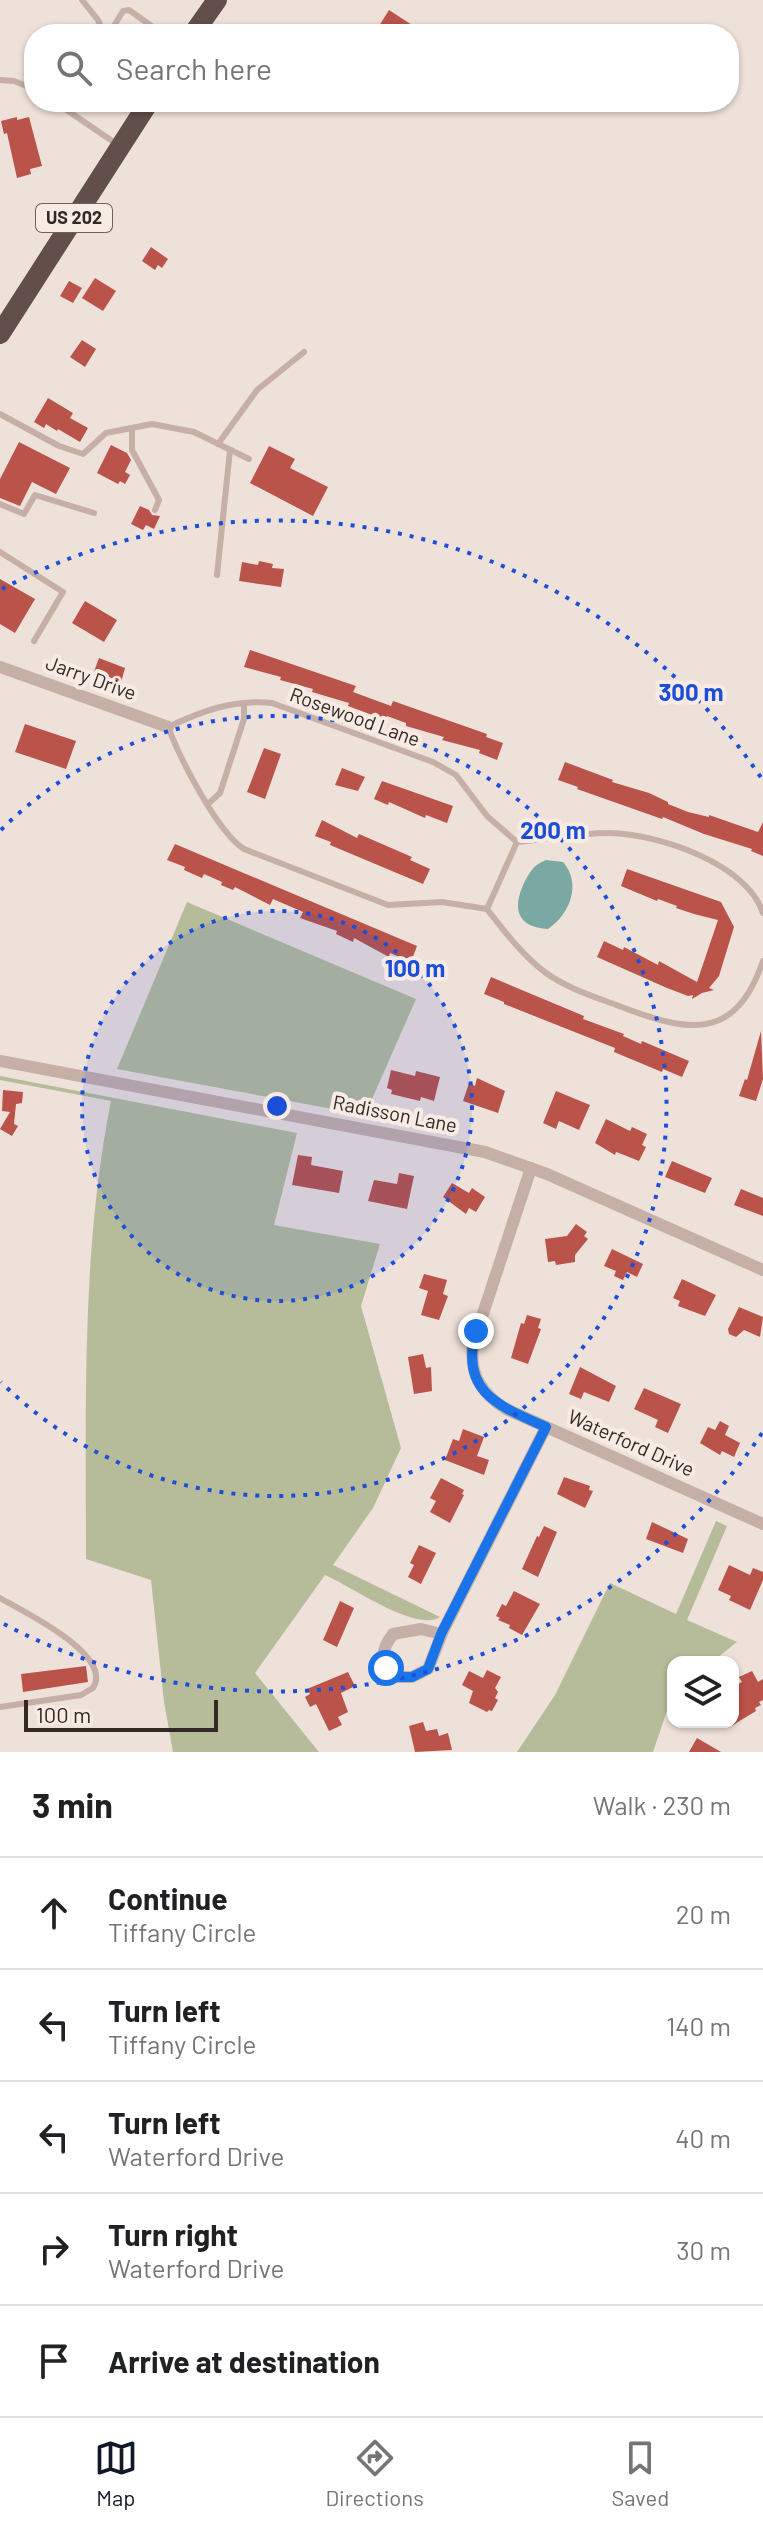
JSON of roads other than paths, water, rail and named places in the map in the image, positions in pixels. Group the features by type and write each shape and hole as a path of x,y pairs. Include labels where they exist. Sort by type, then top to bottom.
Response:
{"highway":[{"path":"200,24 217,0"},
{"name":"US 202","path":"0,334 142,112"}],"street":[{"name":"Jarry Drive","path":"0,667 168,727"},
{"name":"Radisson Lane","path":"0,1061 471,1148 531,1168 763,1270"},
{"name":"Waterford Drive","path":"531,1168 476,1331 471,1358 484,1392 506,1409 763,1524"},
{"path":"441,1634 421,1629 393,1634 385,1645 382,1658 386,1668 395,1677 412,1677 428,1669 441,1634 546,1427"}],"lane":[{"path":"82,0 101,24"},
{"path":"114,24 123,11 129,10 149,24"},
{"path":"0,80 24,85"},
{"path":"70,112 120,146"},
{"path":"218,444 257,390 304,352"},
{"path":"0,414 59,446 83,454 106,433 152,424 194,432 249,459"},
{"path":"132,428 132,450 159,500 155,510"},
{"path":"217,575 230,450"},
{"path":"0,504 24,514 35,495 94,513"},
{"path":"0,552 63,592 34,641"},
{"path":"209,803 220,793 244,719 244,703"},
{"name":"Rosewood Lane","path":"168,727 210,709 244,703 272,703 433,762 456,775 487,816 517,842"},
{"path":"168,727 189,772 228,834 244,849 375,901 401,906 457,903 487,909 517,945 550,976 609,1002 669,1024 700,1025 728,1015 741,1004 752,991 763,961"},
{"path":"487,909 517,842 611,833 655,840 722,868 749,890 763,913"},
{"path":"0,1598 73,1643 89,1657 97,1675 93,1688 81,1695 0,1707"}],"water":[{"path":"546,860 563,862 572,880 567,907 548,929 529,925 518,908 520,892 528,875"}]}
